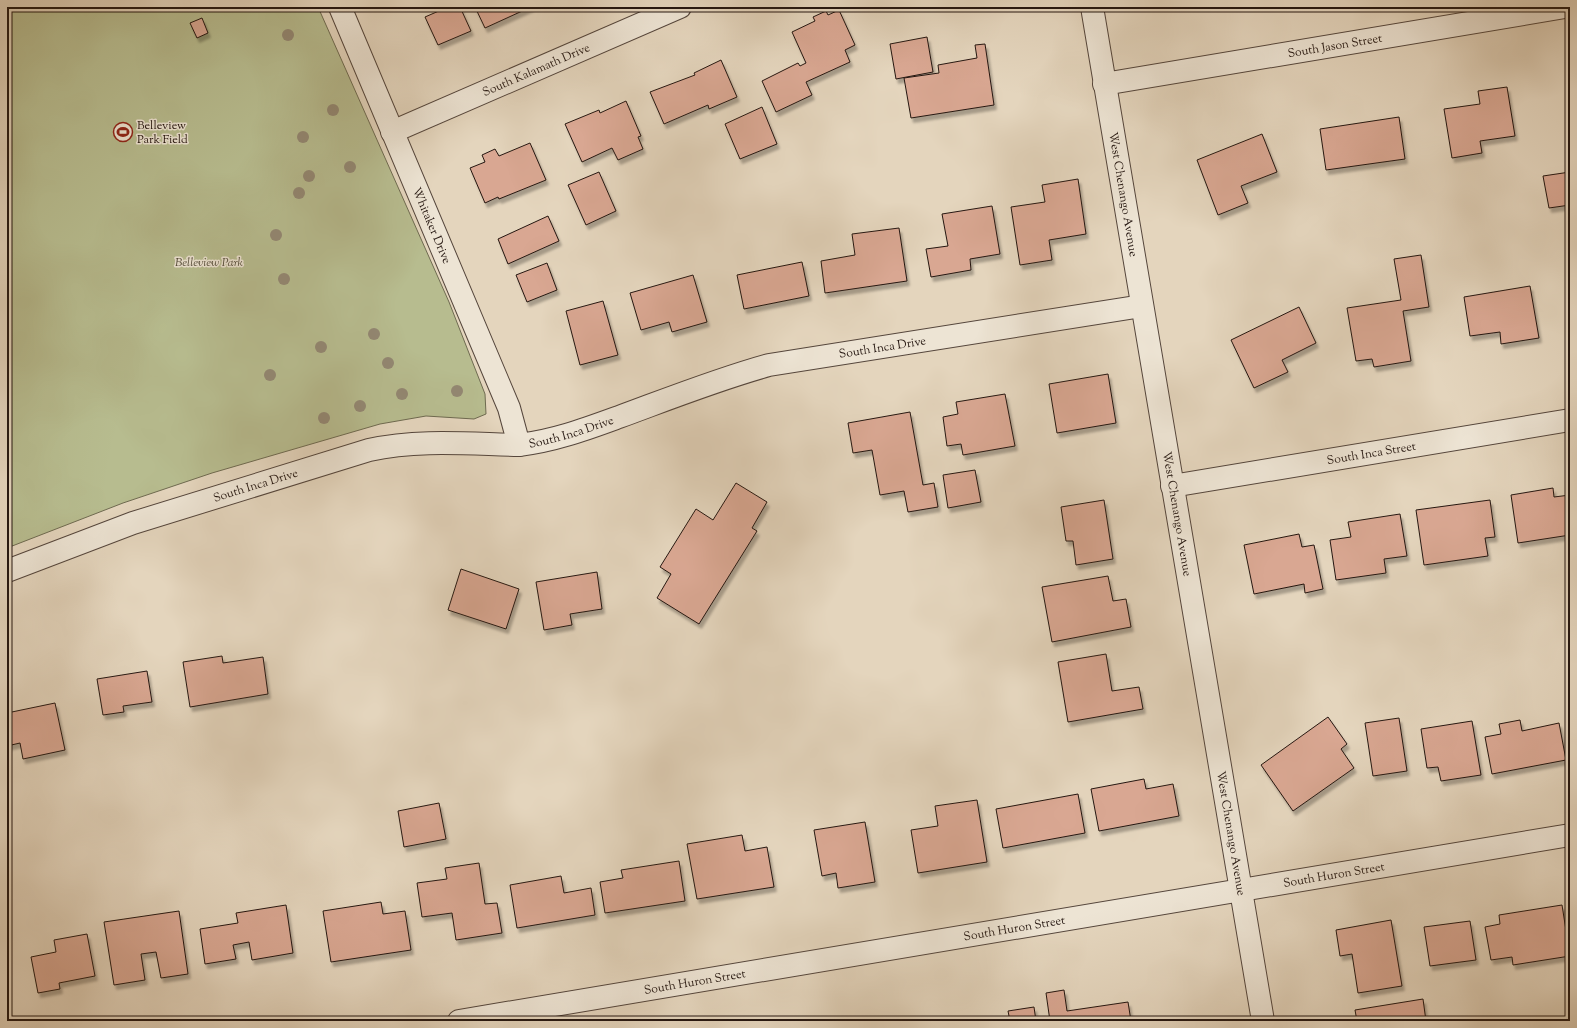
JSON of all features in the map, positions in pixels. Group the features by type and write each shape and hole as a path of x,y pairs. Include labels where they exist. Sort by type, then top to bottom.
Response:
{"street":[{"name":"Whitaker Drive","path":"340,7 509,408 519,445"},
{"name":"South Kalamath Drive","path":"392,132 680,7"},
{"name":"West Chenango Avenue","path":"1092,7 1263,1021"},
{"name":"South Jason Street","path":"1104,84 1565,7"},
{"name":"South Inca Drive","path":"7,571 133,523 375,449 416,443 519,445 551,440 569,435 729,377 769,365 1142,306"},
{"name":"South Inca Street","path":"1172,486 1570,420"},
{"name":"South Huron Street","path":"459,1021 1570,835"}],"green space":[{"name":"Belleview Park","path":"7,7 318,7 449,302 485,394 486,414 474,419 426,416 380,424 212,473 123,503 7,548"}],"building":[{"path":"448,7 460,7 471,31 438,45 425,17"},
{"path":"475,7 531,7 485,28"},
{"path":"839,10 855,45 845,50 850,62 806,82 812,95 776,112 762,81 798,63 800,66 806,63 792,32 815,21 813,17 826,11 828,15"},
{"path":"202,18 208,33 197,38 190,23"},
{"path":"927,37 933,72 896,79 890,44"},
{"path":"985,44 994,105 911,118 904,78 939,73 938,65 977,58 975,45"},
{"path":"721,60 737,97 709,109 708,105 664,124 650,92 695,75 694,73"},
{"path":"1507,87 1515,136 1480,141 1482,153 1452,158 1444,109 1480,104 1478,91"},
{"path":"626,101 641,136 638,137 643,149 618,160 612,148 582,162 565,124 599,110 600,113"},
{"path":"762,107 777,144 740,159 725,124"},
{"path":"1399,117 1405,159 1326,170 1320,129"},
{"path":"1262,134 1277,172 1241,186 1248,203 1218,215 1197,160"},
{"path":"530,143 546,180 485,203 470,168 485,162 482,155 495,149 499,156"},
{"path":"599,172 616,211 586,225 568,185"},
{"path":"1570,172 1570,205 1549,208 1543,176"},
{"path":"1078,179 1086,234 1049,240 1052,260 1020,265 1011,207 1045,202 1042,185"},
{"path":"992,206 1000,254 970,259 971,270 931,277 926,249 948,246 942,214"},
{"path":"548,216 559,241 508,264 498,239"},
{"path":"899,228 907,281 825,293 821,261 855,255 852,234"},
{"path":"1421,255 1429,307 1403,311 1411,361 1374,367 1372,359 1356,361 1347,308 1401,300 1394,259"},
{"path":"802,262 809,296 744,309 737,275"},
{"path":"547,263 557,290 527,302 516,275"},
{"path":"693,275 707,322 672,332 669,322 641,330 630,293"},
{"path":"1530,286 1539,338 1501,344 1500,332 1470,336 1464,297"},
{"path":"603,301 618,355 580,365 566,311"},
{"path":"1299,307 1316,343 1282,360 1288,372 1254,388 1231,340"},
{"path":"1108,374 1116,423 1057,433 1049,384"},
{"path":"1005,394 1015,446 963,455 961,444 947,446 943,417 958,414 956,402"},
{"path":"910,412 923,485 934,483 938,507 908,512 904,491 880,495 872,450 853,453 848,423"},
{"path":"975,470 981,502 948,508 943,475"},
{"path":"736,483 767,502 752,528 757,531 699,624 657,598 671,574 660,567 696,509 713,520"},
{"path":"1553,488 1554,497 1570,495 1570,535 1518,543 1511,495"},
{"path":"1104,500 1113,559 1076,565 1073,541 1066,541 1061,507"},
{"path":"1490,500 1495,537 1485,538 1488,556 1424,565 1416,510"},
{"path":"1400,514 1407,556 1384,559 1386,573 1336,580 1330,540 1351,537 1348,522"},
{"path":"1299,534 1302,547 1314,545 1323,589 1305,593 1304,584 1254,594 1244,545"},
{"path":"461,569 519,589 506,629 448,610"},
{"path":"597,572 602,609 570,614 572,625 544,630 536,582"},
{"path":"1108,576 1113,601 1126,599 1131,627 1052,642 1042,587"},
{"path":"1106,654 1112,691 1139,687 1143,709 1068,722 1058,662"},
{"path":"222,656 223,663 263,657 268,694 190,707 183,662"},
{"path":"147,671 152,702 123,706 124,712 103,715 97,679"},
{"path":"55,703 65,750 23,759 20,743 7,746 7,713"},
{"path":"1328,717 1347,744 1341,749 1354,768 1293,811 1261,765"},
{"path":"1399,718 1407,771 1373,776 1365,723"},
{"path":"1520,720 1522,731 1559,723 1566,760 1492,774 1485,737 1501,734 1499,724"},
{"path":"1472,721 1481,775 1441,781 1438,767 1427,768 1421,729"},
{"path":"1144,779 1146,789 1173,784 1179,816 1099,831 1091,789"},
{"path":"1078,794 1085,833 1003,848 996,809"},
{"path":"977,800 987,862 918,873 911,830 938,826 935,806"},
{"path":"439,803 446,839 404,847 398,811"},
{"path":"865,822 875,882 838,888 836,873 822,876 814,830"},
{"path":"742,835 745,851 767,847 774,887 697,899 687,844"},
{"path":"679,861 685,901 605,913 600,882 623,878 621,870"},
{"path":"479,863 485,904 497,903 502,933 456,940 452,913 422,917 417,883 447,879 445,868"},
{"path":"561,876 564,893 591,888 595,915 517,928 510,885"},
{"path":"381,902 383,914 405,911 411,950 331,962 323,911"},
{"path":"286,905 293,953 252,960 249,942 233,945 236,959 205,964 200,929 238,923 236,913"},
{"path":"1562,905 1570,956 1513,965 1512,957 1491,960 1485,927 1500,924 1499,915"},
{"path":"179,911 188,974 161,978 156,952 141,954 145,980 114,985 104,922"},
{"path":"1391,920 1402,986 1358,993 1352,954 1340,956 1336,930"},
{"path":"1470,921 1476,960 1430,966 1424,927"},
{"path":"87,934 95,976 59,983 60,989 38,993 31,957 56,952 54,940"},
{"path":"1064,990 1067,1011 1128,1002 1131,1021 1050,1021 1046,993"},
{"path":"1423,999 1426,1021 1357,1021 1355,1010"},
{"path":"1034,1007 1036,1021 1010,1021 1008,1011"}],"place":[{"name":"Belleview Park Field","path":"123,132"}]}
